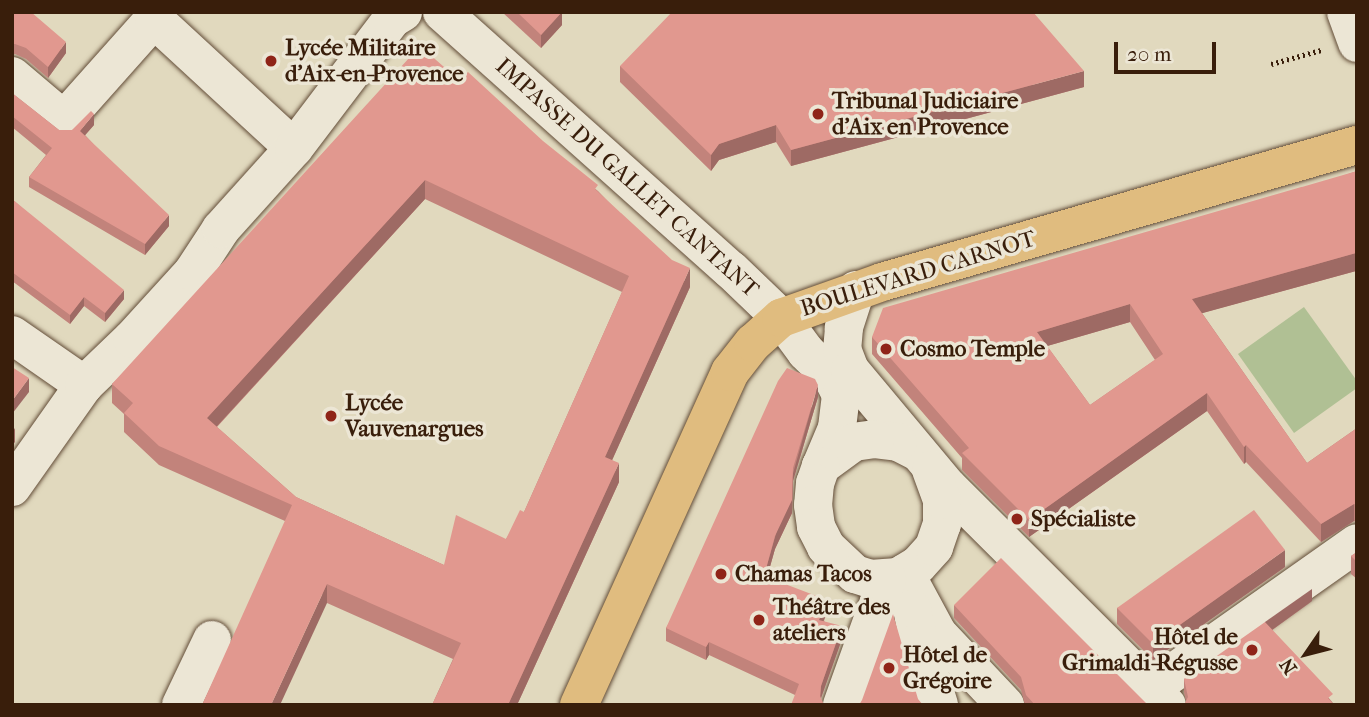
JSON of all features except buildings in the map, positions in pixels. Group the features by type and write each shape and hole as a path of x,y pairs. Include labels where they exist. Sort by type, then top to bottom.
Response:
{"main road":[{"name":"BOULEVARD CARNOT","path":"579,705 730,372 753,343 781,318 856,290 1357,145"}],"street":[{"path":"12,487 84,385 132,339 193,272 221,229 294,148 392,19 403,12"},
{"name":"IMPASSE DU GALLET CANTANT","path":"442,12 781,318 806,352 832,377 841,396 837,428 821,467"},
{"path":"12,76 64,120 154,19 294,148"},
{"path":"856,290 844,328 842,349 850,370 969,509 1159,697 1357,543"},
{"path":"12,335 84,385"},
{"path":"875,439 898,442 924,459 942,500 942,524 934,547 918,565 896,576 870,579 855,574 826,547 816,527 813,505 815,482 821,467 854,442 875,439"},
{"path":"842,705 896,576"},
{"path":"896,576 939,705"},
{"path":"896,576 938,635 1005,705"},
{"path":"181,705 212,640"}],"path":[{"path":"1271,64 1353,32"}],"green space":[{"path":"1304,307 1357,381 1357,388 1294,433 1238,354"}],"place":[{"name":"Lycée Militaire d'Aix-en-Provence","path":"271,61"},
{"name":"Tribunal Judiciaire d'Aix en Provence","path":"818,114"},
{"name":"Cosmo Temple","path":"886,349"},
{"name":"Lycée Vauvenargues","path":"331,416"},
{"name":"Spécialiste","path":"1017,519"},
{"name":"Chamas Tacos","path":"721,574"},
{"name":"Théâtre des ateliers","path":"759,620"},
{"name":"Hôtel de Grimaldi-Régusse","path":"1252,650"},
{"name":"Hôtel de Grégoire","path":"889,668"}]}
